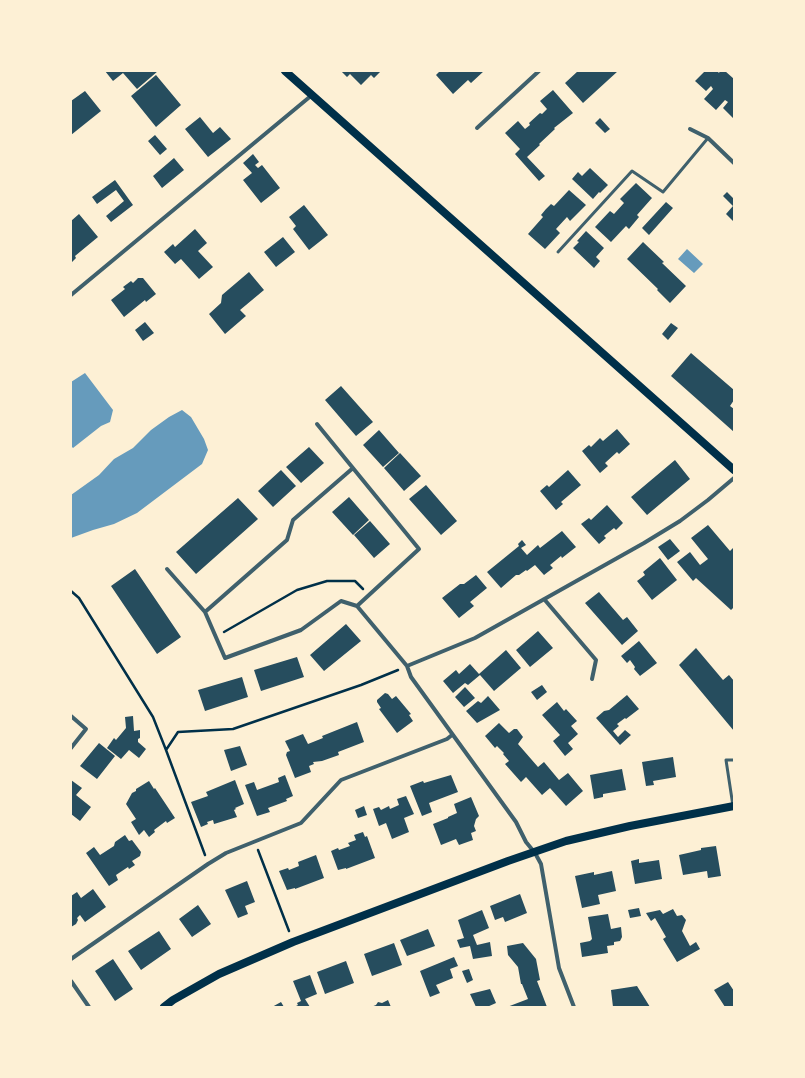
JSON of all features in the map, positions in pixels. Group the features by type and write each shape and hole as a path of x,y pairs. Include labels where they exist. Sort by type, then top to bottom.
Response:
{"main road":[{"path":"285,71 734,470"},
{"path":"164,1007 219,974 294,942 508,861 535,853 566,841 630,826 734,806"}],"street":[{"path":"477,128 539,71"},
{"path":"71,295 312,95"},
{"path":"690,129 708,138 734,163"},
{"path":"317,424 419,549 357,606"},
{"path":"204,612 287,540 293,520 353,468"},
{"path":"407,666 475,638 680,521 734,478"},
{"path":"167,569 204,612 225,658 301,630 341,601 357,606 407,666 410,677 516,822 526,842 535,853 541,864 560,968 574,1007"},
{"path":"544,599 596,660 592,679"},
{"path":"71,716 86,729 71,748"},
{"path":"71,959 226,853 301,823 341,780 447,739 452,735"},
{"path":"71,981 89,1007"}],"lane":[{"path":"558,252 632,171 663,192 708,138"},
{"path":"734,760 726,760 734,806"}],"path":[{"path":"216,636 297,590 327,581 356,581 368,596"},
{"path":"71,591 79,598 153,717 208,864"},
{"path":"166,750 178,732 232,729 361,685 407,666"},
{"path":"255,842 294,942"}],"water":[{"path":"687,249 703,264 694,273 678,259"},
{"path":"85,373 113,410 110,422 101,426 73,448 71,446 71,382"},
{"path":"182,410 191,417 204,439 208,450 202,464 137,513 114,524 71,538 71,495 99,475 114,459 133,448 151,430"}],"building":[{"path":"105,71 158,71 137,89 123,73 113,81"},
{"path":"341,71 381,71 374,78 371,75 361,85 350,74 347,77"},
{"path":"440,71 484,71 471,83 468,80 453,94 436,75"},
{"path":"578,71 618,71 583,103 565,83"},
{"path":"705,71 717,71 719,73 720,71 725,71 734,79 733,118 723,108 728,102 725,100 716,110 704,99 713,89 711,86 706,91 695,81"},
{"path":"156,75 181,105 156,127 131,96"},
{"path":"553,90 573,113 554,128 555,129 527,157 545,176 539,181 515,154 520,149 505,133 518,121 525,129 530,125 529,123 547,109 540,101"},
{"path":"85,91 101,111 71,135 71,101"},
{"path":"200,117 213,133 220,127 231,139 208,157 185,129"},
{"path":"600,118 610,129 605,133 595,123"},
{"path":"155,135 167,149 160,155 148,141"},
{"path":"253,154 259,162 255,165 258,168 262,165 280,188 261,203 243,180 252,173 243,163"},
{"path":"174,158 184,170 162,188 153,176"},
{"path":"590,168 608,185 593,199 572,179 578,172 582,176"},
{"path":"115,180 133,205 111,222 106,216 124,201 116,190 97,204 92,197"},
{"path":"636,183 652,198 637,215 639,217 629,229 626,226 611,242 595,227 610,211 614,214 624,203 620,199"},
{"path":"569,190 586,205 570,221 567,217 556,229 560,233 545,249 528,234 543,217 541,215 546,209 551,204 554,206"},
{"path":"727,192 734,199 734,222 726,214 733,206 723,196"},
{"path":"666,202 673,208 649,235 642,228"},
{"path":"304,205 328,235 309,250 293,229 296,226 289,217"},
{"path":"79,214 98,237 75,256 76,258 71,263 71,221"},
{"path":"195,229 207,243 198,251 213,267 199,279 181,259 175,264 164,252 173,244 175,247"},
{"path":"586,231 604,248 596,257 600,261 594,268 573,248"},
{"path":"283,237 295,252 276,267 264,252"},
{"path":"643,242 686,286 670,303 657,290 658,289 627,259"},
{"path":"249,272 264,290 240,310 246,316 225,334 209,314 221,303 222,295"},
{"path":"138,278 143,278 156,294 146,302 145,300 124,317 111,300 125,289 123,287 131,281 133,283"},
{"path":"145,322 154,333 143,341 135,330"},
{"path":"671,323 678,328 668,340 662,334"},
{"path":"691,353 734,390 734,400 730,406 734,409 734,432 671,376"},
{"path":"341,386 373,422 356,436 325,400"},
{"path":"617,429 630,444 619,454 617,452 605,463 608,466 600,473 582,451 589,445 591,447 600,438 603,441"},
{"path":"379,430 399,453 383,467 363,445"},
{"path":"309,447 324,463 301,483 286,467"},
{"path":"400,453 421,476 404,491 384,468"},
{"path":"675,460 690,479 647,515 631,497"},
{"path":"281,470 296,486 273,507 258,491"},
{"path":"568,470 581,485 561,502 563,504 556,510 540,491 547,485 549,487"},
{"path":"426,485 457,521 441,535 409,499"},
{"path":"349,497 369,520 353,535 332,512"},
{"path":"238,498 258,519 196,574 176,552"},
{"path":"607,505 623,523 616,530 614,528 604,536 606,538 599,544 581,524 589,518 591,520"},
{"path":"370,521 390,544 374,558 354,535"},
{"path":"708,525 730,551 734,547 734,607 731,610 696,578 693,581 677,562 690,552 700,565 708,559 691,538"},
{"path":"562,531 576,547 550,565 553,568 544,575 535,565 527,571 526,570 519,575 516,575 501,588 487,572 519,546 518,544 522,540 526,545 521,548 527,555 538,545 540,548"},
{"path":"670,539 680,551 668,560 658,547"},
{"path":"660,558 677,580 652,600 637,581 645,575 643,572"},
{"path":"135,569 181,637 157,654 111,586"},
{"path":"476,575 487,588 470,602 474,606 459,618 442,598 460,584 464,584"},
{"path":"599,592 623,620 627,617 638,631 622,645 585,603"},
{"path":"346,624 361,641 324,671 310,655"},
{"path":"538,631 553,648 530,667 516,650"},
{"path":"639,641 657,663 640,676 634,669 635,667 630,660 627,663 621,656"},
{"path":"696,648 723,680 729,675 734,681 734,731 679,665"},
{"path":"506,650 521,668 494,691 480,675 468,685 465,683 453,693 443,681 456,670 459,674 470,664 479,674"},
{"path":"297,657 304,677 261,691 254,670"},
{"path":"242,677 248,697 205,711 198,690"},
{"path":"542,685 547,692 537,700 531,692"},
{"path":"465,687 475,698 464,707 455,697"},
{"path":"385,693 392,699 396,696 411,714 409,715 413,721 397,733 379,709 381,708 377,700"},
{"path":"627,695 639,709 617,724 619,726 613,731 618,737 625,730 631,735 620,745 596,718 604,711 609,710"},
{"path":"488,696 500,710 477,723 466,711 478,701 481,703"},
{"path":"557,702 564,711 566,709 577,721 571,726 578,734 568,743 573,749 565,756 553,741 560,735 542,715"},
{"path":"133,716 134,731 140,730 140,738 138,739 138,742 146,749 139,758 129,750 121,759 107,748 114,738 116,740 126,728 125,717"},
{"path":"357,722 364,742 338,752 339,755 322,761 313,762 314,764 309,766 311,772 295,778 286,755 287,752 290,751 285,741 303,734 308,744 323,738 322,736"},
{"path":"499,723 509,733 514,729 517,729 523,737 518,744 538,767 544,762 559,780 568,773 583,791 566,806 550,788 542,795 526,777 521,782 505,764 509,761 503,754 504,753 497,746 495,748 485,736"},
{"path":"99,743 115,756 97,779 80,766"},
{"path":"240,746 247,765 231,771 224,750"},
{"path":"673,757 676,777 653,781 654,785 646,786 642,762"},
{"path":"622,769 626,790 603,794 603,797 594,799 590,775"},
{"path":"285,775 293,796 286,799 287,801 268,808 270,812 257,816 245,785 254,782 257,790 279,782 278,778"},
{"path":"451,775 458,792 429,803 432,812 422,816 410,786 423,781 424,783"},
{"path":"71,780 82,788 76,795 91,807 80,821 71,814"},
{"path":"235,780 244,804 235,808 236,809 234,810 237,817 214,824 213,820 207,822 208,824 201,827 191,802 208,796 206,792"},
{"path":"149,781 175,818 167,823 166,821 154,830 155,832 149,837 144,830 139,835 131,822 136,819 126,804 136,789"},
{"path":"406,796 414,814 404,818 409,832 392,839 386,823 379,826 373,809 379,807 381,810 389,806 390,809 399,805 397,799"},
{"path":"471,797 479,816 476,819 474,826 476,831 471,833 473,840 459,845 456,839 441,845 433,824 457,813 454,804"},
{"path":"364,806 367,815 358,818 355,810"},
{"path":"363,832 365,837 367,836 375,858 346,869 338,870 331,851 350,846 348,843 356,840 354,835"},
{"path":"125,835 129,841 132,840 141,852 140,856 132,861 135,865 129,869 128,867 116,875 118,880 109,886 86,853 94,847 100,855 114,846 115,842"},
{"path":"716,846 721,876 708,878 707,871 683,875 679,855 701,850 701,848"},
{"path":"316,855 324,878 295,889 287,890 279,871 288,868 289,870 299,866 298,862"},
{"path":"639,859 639,863 659,860 662,879 635,884 631,861"},
{"path":"612,871 616,891 598,895 600,904 582,908 575,876 594,872 594,875"},
{"path":"247,881 255,902 245,906 248,914 238,918 225,890"},
{"path":"93,889 106,907 85,922 80,915 77,918 78,920 76,924 71,927 71,896 77,892 81,898"},
{"path":"520,894 527,913 505,922 503,917 495,920 490,906"},
{"path":"198,905 211,924 192,937 179,919"},
{"path":"639,908 641,916 630,918 628,910"},
{"path":"673,909 677,916 682,915 686,920 682,931 690,946 696,942 700,949 677,962 663,939 666,937 655,918 651,921 646,913 660,910 663,914"},
{"path":"482,910 489,928 473,935 477,945 490,942 492,956 473,959 470,946 460,948 457,940 464,938 458,920"},
{"path":"608,914 611,929 621,927 622,937 620,941 614,942 614,945 607,946 608,953 582,957 580,943 590,941 592,939 588,917"},
{"path":"428,929 435,946 407,956 400,940"},
{"path":"159,931 171,949 141,970 128,951"},
{"path":"394,943 402,965 372,976 364,954"},
{"path":"523,943 536,959 540,980 537,981 547,1007 507,1007 528,999 521,984 518,967 508,955 507,946"},
{"path":"454,957 458,966 450,969 453,978 436,985 440,993 430,997 420,971"},
{"path":"113,959 133,989 115,1001 95,971"},
{"path":"346,961 354,983 325,994 317,972"},
{"path":"469,969 473,980 467,983 462,971"},
{"path":"310,975 317,994 305,999 310,1007 294,1007 301,1001 293,981"},
{"path":"728,982 734,991 734,1007 725,1007 714,990"},
{"path":"637,986 650,1007 613,1007 611,990"},
{"path":"490,989 496,1003 487,1007 476,1007 470,994"},
{"path":"388,1000 391,1007 371,1007 376,1005 378,1002 382,1003"},
{"path":"281,1002 284,1007 272,1007"}]}
